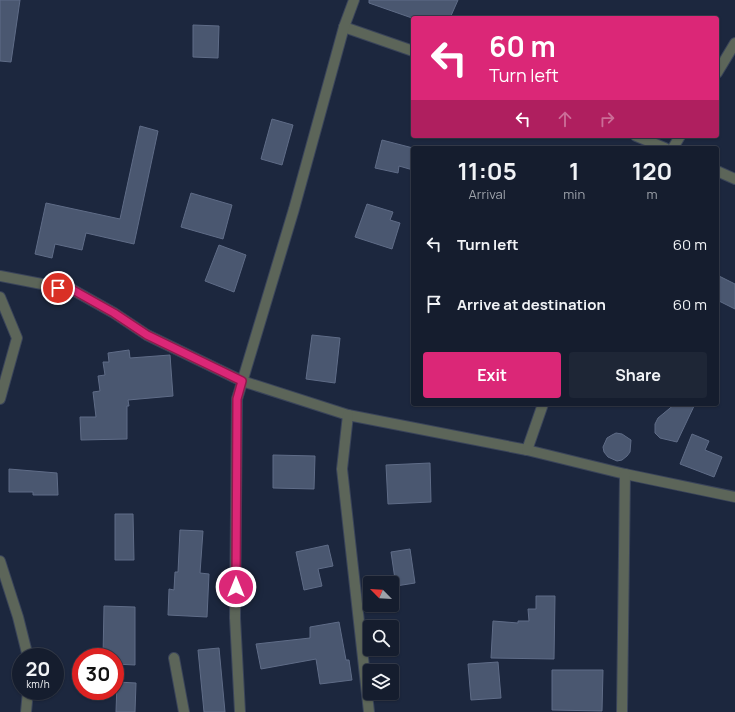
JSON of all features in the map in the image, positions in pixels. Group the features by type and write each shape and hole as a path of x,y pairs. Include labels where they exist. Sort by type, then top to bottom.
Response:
{"street":[{"path":"240,712 235,610 237,399 294,209 344,27 354,0"},
{"path":"344,27 411,50"},
{"path":"719,71 735,43"},
{"path":"641,138 661,146"},
{"path":"719,172 735,179"},
{"path":"0,276 73,290 114,313 147,335 242,381 348,415 527,450 625,474 735,497"},
{"path":"0,297 17,338 0,398"},
{"path":"527,450 541,406"},
{"path":"348,415 342,469 369,712"},
{"path":"622,712 625,474"},
{"path":"0,561 18,617 26,648"},
{"path":"174,658 184,712"},
{"path":"26,712 27,700"}],"building":[{"path":"0,0 20,0 11,62 0,61"},
{"path":"369,0 458,0 451,16 411,16 411,18 369,3"},
{"path":"193,25 219,26 218,58 193,57"},
{"path":"272,119 293,125 282,165 261,159"},
{"path":"140,126 158,131 134,244 86,233 82,250 55,244 52,258 35,254 46,203 120,219"},
{"path":"382,140 411,147 411,169 399,166 398,173 375,168"},
{"path":"191,193 232,205 223,239 181,227"},
{"path":"367,204 393,212 390,220 400,223 392,249 355,237"},
{"path":"219,245 246,255 234,292 205,281"},
{"path":"719,276 735,284 735,309 719,301"},
{"path":"312,335 340,338 335,383 306,379"},
{"path":"129,350 130,358 170,355 173,396 128,400 127,439 81,440 80,417 96,417 93,392 100,391 98,376 105,375 103,362 109,362 108,353"},
{"path":"673,406 694,406 677,442 660,438 655,433 655,424 658,418"},
{"path":"616,433 622,434 631,440 630,452 622,460 617,461 608,457 604,452 603,447 607,438"},
{"path":"692,434 709,441 705,450 722,457 714,477 680,464"},
{"path":"273,455 315,456 314,489 273,488"},
{"path":"430,463 431,502 388,504 386,465"},
{"path":"9,469 57,473 58,495 33,495 33,492 9,492"},
{"path":"115,514 133,514 134,560 115,560"},
{"path":"180,530 203,531 200,573 209,574 207,617 168,615 169,589 174,590 175,572 178,572"},
{"path":"328,545 333,566 318,569 322,586 304,590 296,552"},
{"path":"410,549 415,583 399,586 399,576 395,576 391,552"},
{"path":"536,596 555,596 554,659 491,658 493,621 518,623 518,621 529,621 528,609 536,609"},
{"path":"104,606 135,607 135,665 124,664 124,648 103,648"},
{"path":"339,622 346,660 349,660 352,680 320,684 316,659 261,669 256,644 310,638 310,627"},
{"path":"219,648 225,712 204,712 198,650"},
{"path":"498,662 501,698 471,700 468,664"},
{"path":"552,670 603,670 602,711 552,710"},
{"path":"124,682 136,683 135,712 116,712 116,700 124,700"}],"route":[{"path":"58,288 73,290 114,313 147,335 242,381 237,399 236,587"}]}
